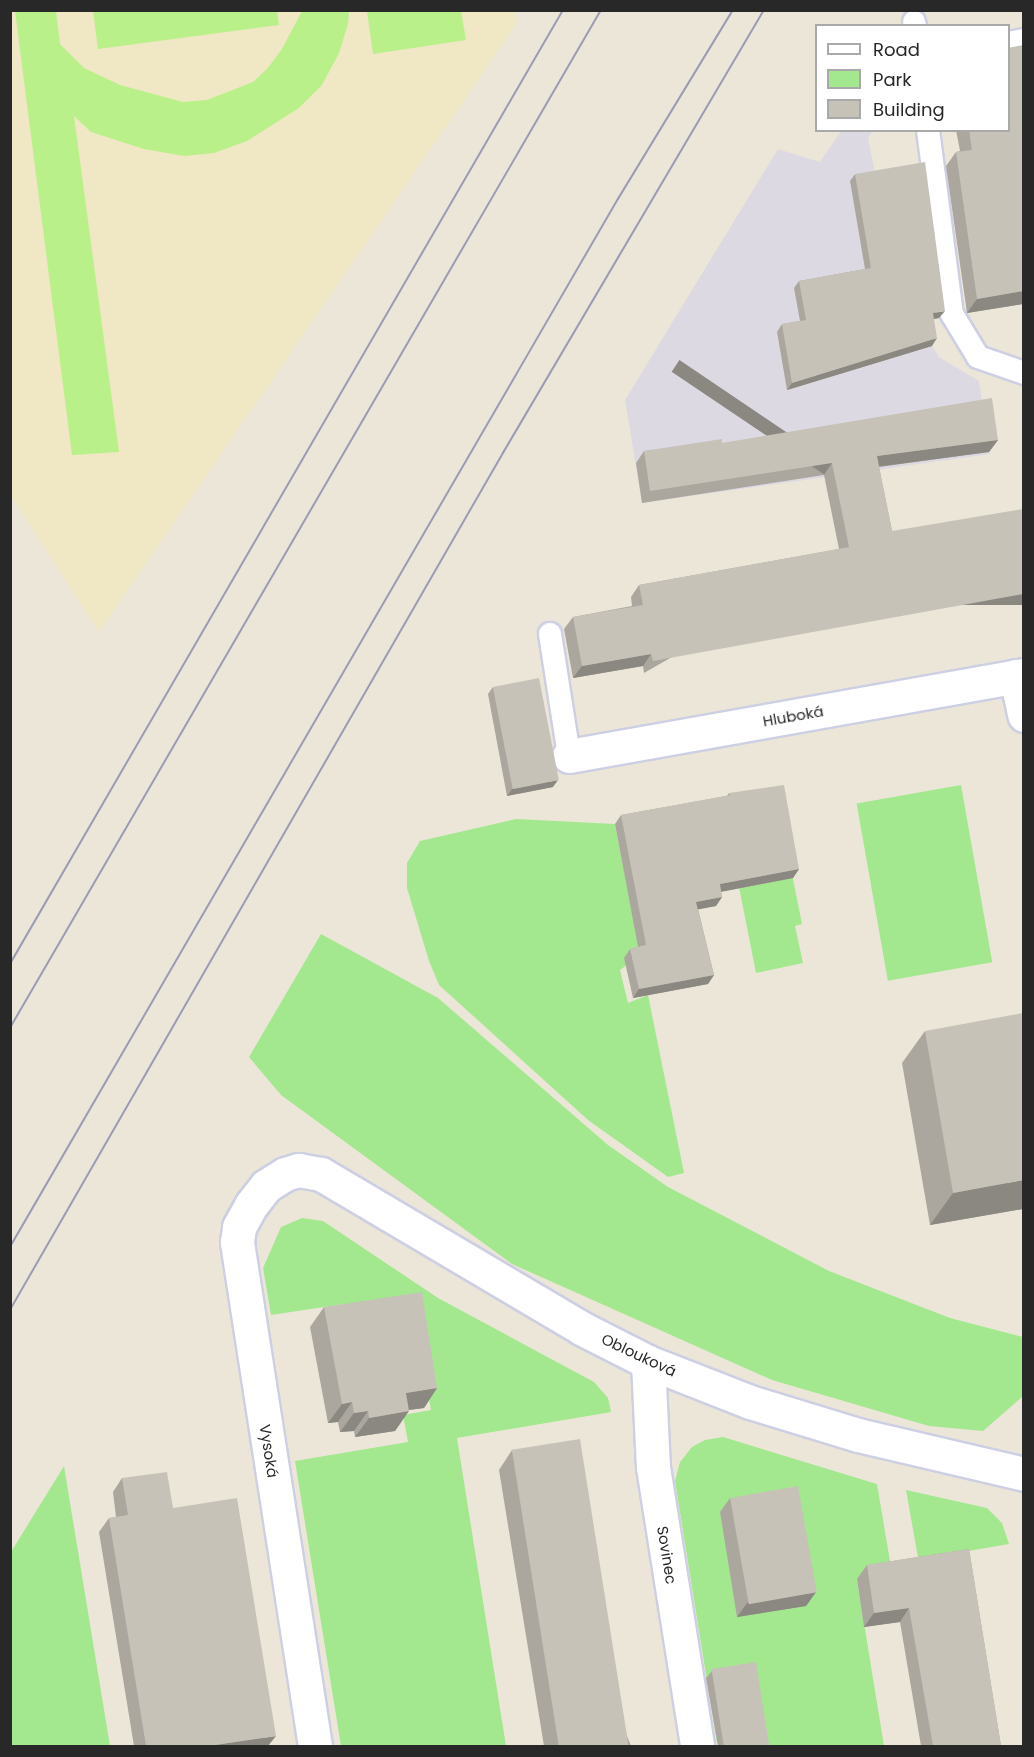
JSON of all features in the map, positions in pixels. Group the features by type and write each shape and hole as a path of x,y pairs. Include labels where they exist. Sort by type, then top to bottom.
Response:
{"street":[{"name":"Hluboká","path":"569,756 1020,675 1023,715"},
{"name":"Oblouková","path":"285,1174 298,1170 321,1174 581,1328 648,1362 750,1402 858,1435 1023,1474"},
{"name":"Vysoká","path":"285,1174 267,1186 252,1204 239,1227 237,1242 315,1746"},
{"name":"Sovinec","path":"648,1362 653,1467 697,1746"}],"lane":[{"path":"928,132 952,314 978,357 1023,373"},
{"path":"550,634 569,756"}],"shaded area":[{"path":"11,11 515,11 517,23 99,632 11,496"},
{"path":"840,132 871,132 868,138 875,173 926,306 932,346 939,357 979,381 990,454 642,503 625,400 778,149 820,162"}],"green space":[{"path":"15,11 56,11 60,44 84,68 120,85 183,102 207,100 253,82 267,69 282,49 302,11 349,11 348,24 339,53 322,85 299,108 247,141 214,153 184,156 144,149 91,132 74,116 119,452 72,455"},
{"path":"93,11 277,11 279,25 98,49"},
{"path":"367,11 461,11 466,40 373,54"},
{"path":"961,785 992,962 888,981 857,803"},
{"path":"516,819 615,824 640,955 620,970 628,1003 648,995 684,1173 668,1177 588,1120 439,985 429,961 407,888 407,863 420,841"},
{"path":"791,869 802,924 795,926 803,963 756,973 738,882"},
{"path":"321,934 438,998 608,1145 668,1187 829,1271 950,1318 1023,1337 1023,1396 983,1431 929,1426 772,1380 512,1264 281,1095 249,1057"},
{"path":"302,1218 323,1221 438,1298 594,1382 608,1398 611,1412 457,1438 506,1746 341,1746 295,1461 408,1442 403,1415 431,1410 412,1305 344,1304 271,1315 263,1268 281,1227"},
{"path":"723,1437 877,1484 892,1573 857,1580 884,1746 764,1746 762,1736 717,1743 675,1481 680,1462 692,1447 705,1440"},
{"path":"64,1466 110,1746 11,1746 11,1552"},
{"path":"906,1490 987,1508 1002,1523 1009,1544 951,1554 920,1569"}],"building":[{"path":"1023,45 1023,291 977,299 956,152 972,150 969,132 1010,132 1010,48"},
{"path":"925,162 945,311 933,313 937,338 792,383 782,324 806,320 799,281 871,268 855,174"},
{"path":"992,398 998,440 877,456 892,531 1023,509 1023,594 653,661 651,654 582,666 573,617 643,605 639,585 849,547 832,463 650,491 644,451 722,439 722,443"},
{"path":"539,678 559,780 513,789 493,687"},
{"path":"784,785 799,869 720,884 722,897 696,902 714,975 639,989 630,949 646,945 621,815 730,795 729,793"},
{"path":"1023,1013 1023,1180 953,1193 925,1031"},
{"path":"422,1292 437,1388 406,1393 409,1411 369,1418 368,1411 354,1413 352,1402 342,1404 324,1307"},
{"path":"580,1439 629,1746 559,1746 512,1450"},
{"path":"167,1472 173,1508 237,1498 276,1736 208,1746 146,1746 109,1518 128,1515 122,1478"},
{"path":"798,1486 817,1592 749,1604 730,1498"},
{"path":"969,1549 1001,1746 933,1746 909,1608 874,1613 867,1565"},
{"path":"756,1662 769,1746 724,1746 712,1669"}],"tram line":[{"path":"10,964 563,10"},
{"path":"10,1028 601,10"},
{"path":"10,1247 618,199 733,10"},
{"path":"10,1310 503,453 764,10"}]}
